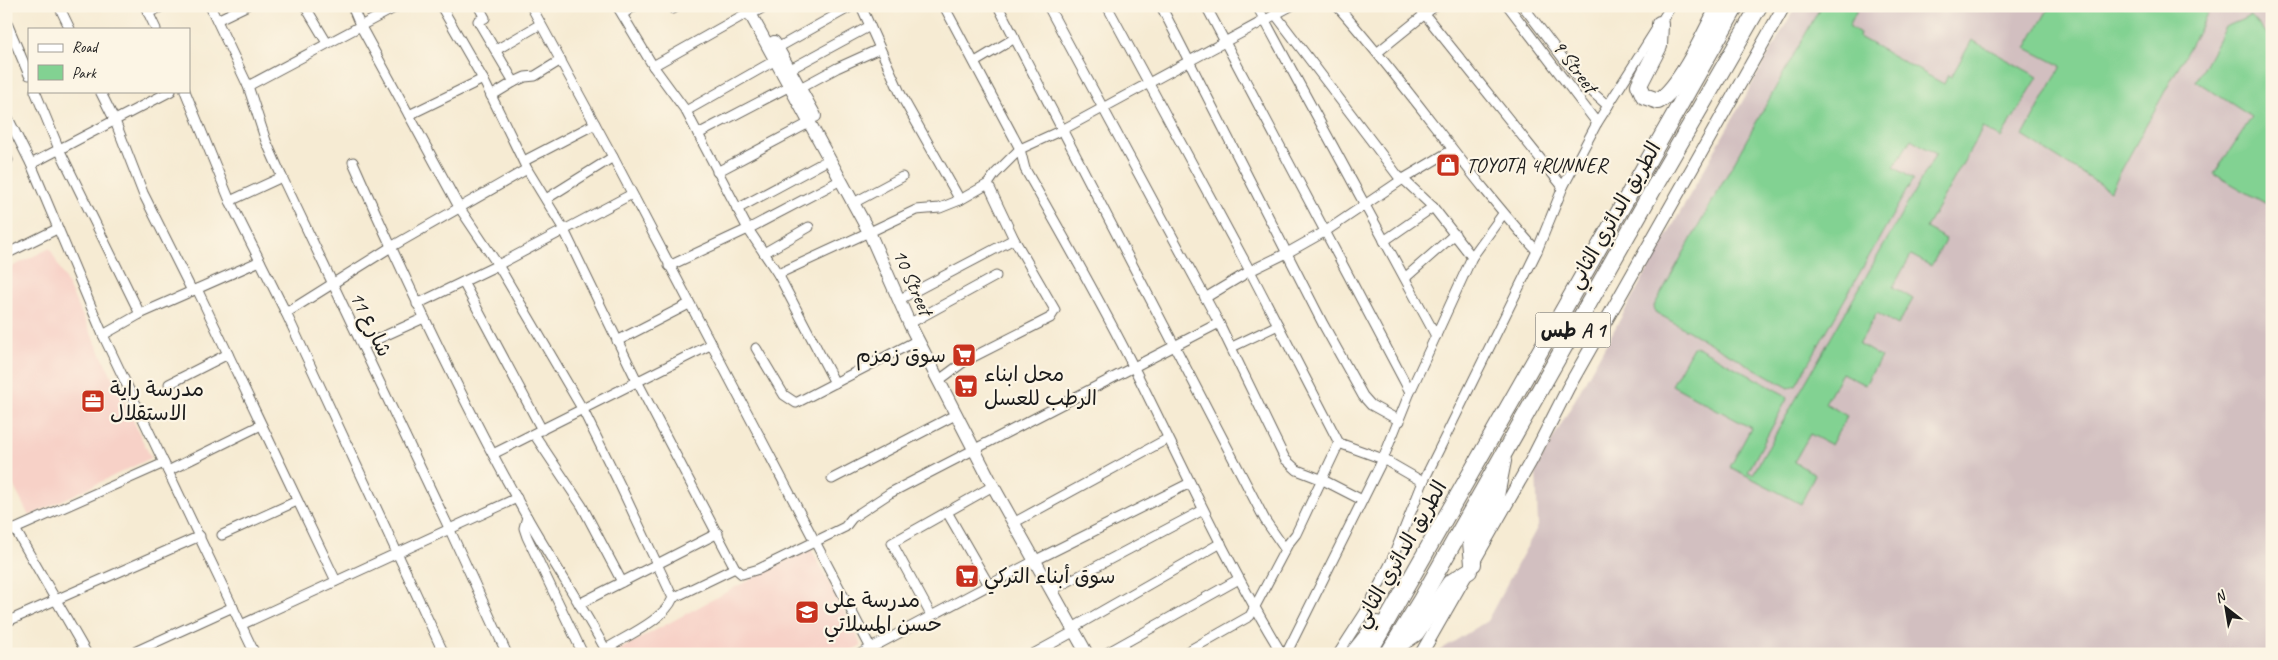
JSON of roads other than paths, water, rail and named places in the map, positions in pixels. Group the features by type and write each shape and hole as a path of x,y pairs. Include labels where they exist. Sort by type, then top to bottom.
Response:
{"highway":[{"path":"1660,24 1659,46 1639,85 1640,91 1644,96 1658,101 1664,98 1688,63 1720,6"},
{"name":"الطريق الدائري الثاني","path":"1368,654 1736,6"},
{"name":"الطريق الدائري الثاني","path":"1389,652 1421,600 1759,6"},
{"path":"1389,652 1416,633 1444,590 1450,583 1471,568 1471,542 1496,496 1504,453"},
{"path":"1353,654 1396,604"}],"main road":[{"path":"1421,654 1531,461 1568,388 1784,6"},
{"name":"10 Street","path":"755,8 774,54 859,200 918,340 941,378 1037,560 1092,654"},
{"name":"10 Street","path":"794,88 809,123 872,231 957,414 977,448 993,486 1076,628 1087,654"}],"street":[{"path":"59,6 70,28"},
{"path":"155,28 146,10 162,6"},
{"name":"شارع 11","path":"210,6 248,86 266,141 282,177 449,528 506,654"},
{"path":"217,20 246,6"},
{"path":"305,6 327,43"},
{"path":"352,6 360,25 459,207 498,265 583,410 672,598 669,608 607,651 527,517 493,454 416,304 353,162"},
{"path":"248,86 398,6"},
{"path":"441,6 483,79 526,165 563,228 637,382 735,568 742,574 747,574 845,527 852,518 890,493 1219,323"},
{"path":"484,6 480,9 485,18 478,21 514,82"},
{"path":"531,6 712,344 872,651"},
{"path":"634,6 620,10 653,66 686,111 748,230 778,274 835,383"},
{"path":"671,6 673,9 678,6"},
{"path":"686,111 852,6"},
{"path":"860,6 902,97 960,200"},
{"path":"944,6 1020,149 1025,169 1134,368 1167,438 1239,579 1280,651 1268,654"},
{"path":"998,6 1265,520 1285,549"},
{"path":"1048,6 1232,347 1285,459 1296,470 1323,480 1362,500"},
{"path":"1107,6 1147,83 1250,270 1339,443 1383,459 1423,482"},
{"path":"1161,6 1323,324 1365,400 1400,421"},
{"path":"1206,6 1410,392"},
{"path":"1257,6 1363,206 1436,336"},
{"path":"778,274 916,210 940,208 960,200 988,184 995,174 1020,149 1062,130 1102,106 1290,6"},
{"path":"1337,6 1378,52 1452,150 1503,214 1536,251"},
{"path":"1418,6 1562,187"},
{"path":"1378,52 1436,6"},
{"name":"9 Street","path":"1508,6 1596,123"},
{"name":"9 Street","path":"1523,6 1582,83 1608,106"},
{"path":"1338,654 1365,612 1391,562 1423,482 1536,251 1562,187 1596,123 1671,6"},
{"path":"653,66 755,8"},
{"path":"1275,14 1398,176 1404,179 1433,207 1472,257"},
{"path":"6,21 28,73"},
{"path":"496,50 539,24"},
{"path":"785,72 870,26"},
{"path":"975,62 1015,38"},
{"path":"698,134 879,49"},
{"path":"491,96 514,82 525,77 535,76 561,60"},
{"path":"409,115 483,79"},
{"path":"35,92 59,149 140,314"},
{"path":"100,92 143,193 228,354 336,581"},
{"path":"31,164 169,92"},
{"path":"185,92 230,201 286,313 444,654"},
{"path":"6,114 31,164 103,335 256,654"},
{"path":"717,172 809,123"},
{"path":"286,313 390,247 595,124"},
{"path":"1206,298 1250,270 1287,253 1326,231 1404,179 1452,150"},
{"path":"546,199 613,158"},
{"path":"737,209 830,159"},
{"path":"230,201 282,177"},
{"path":"859,200 902,177"},
{"path":"669,266 748,230 841,180"},
{"path":"941,378 965,361 1050,318 1056,310 1014,239 988,184"},
{"path":"416,304 498,265 563,228 632,194"},
{"path":"1384,241 1433,207"},
{"path":"1286,654 1383,459 1400,421 1410,392 1472,257 1503,214"},
{"path":"764,253 809,227"},
{"path":"6,254 57,229"},
{"path":"1405,278 1454,234"},
{"path":"904,297 1014,239"},
{"path":"103,335 140,314 260,261"},
{"path":"914,321 996,276"},
{"path":"463,282 538,432 582,506 622,582"},
{"path":"618,341 689,304"},
{"path":"362,346 424,318"},
{"path":"1232,347 1278,325"},
{"path":"756,348 784,395 796,404 918,340"},
{"path":"493,454 712,344"},
{"path":"169,384 228,354"},
{"path":"832,479 957,414"},
{"path":"6,533 166,467 261,425"},
{"path":"1017,521 1167,438"},
{"path":"1183,654 1250,616 1285,549 1296,534 1339,443"},
{"path":"860,654 872,651 931,615 1190,483"},
{"path":"931,615 891,545 893,542 993,486"},
{"path":"241,625 517,498"},
{"path":"222,535 297,502"},
{"path":"1054,589 1204,510"},
{"path":"947,512 989,585"},
{"path":"527,517 524,528 527,537 583,654"},
{"path":"15,529 87,654"},
{"path":"579,604 718,533"},
{"path":"6,622 200,536"},
{"path":"1033,654 1221,543"},
{"path":"672,598 735,568"},
{"path":"1105,654 1239,579"},
{"path":"130,654 233,607"}],"place":[{"name":"TOYOTA 4RUNNER","path":"1448,165"},
{"name":"سوق زمزم","path":"964,355"},
{"name":"محل ابناء الرطب للعسل","path":"966,386"},
{"name":"مدرسة راية الاستقلال","path":"93,401"},
{"name":"سوق أبناء التركي","path":"967,576"},
{"name":"مدرسة على حسن المسلاتي","path":"807,612"}]}
